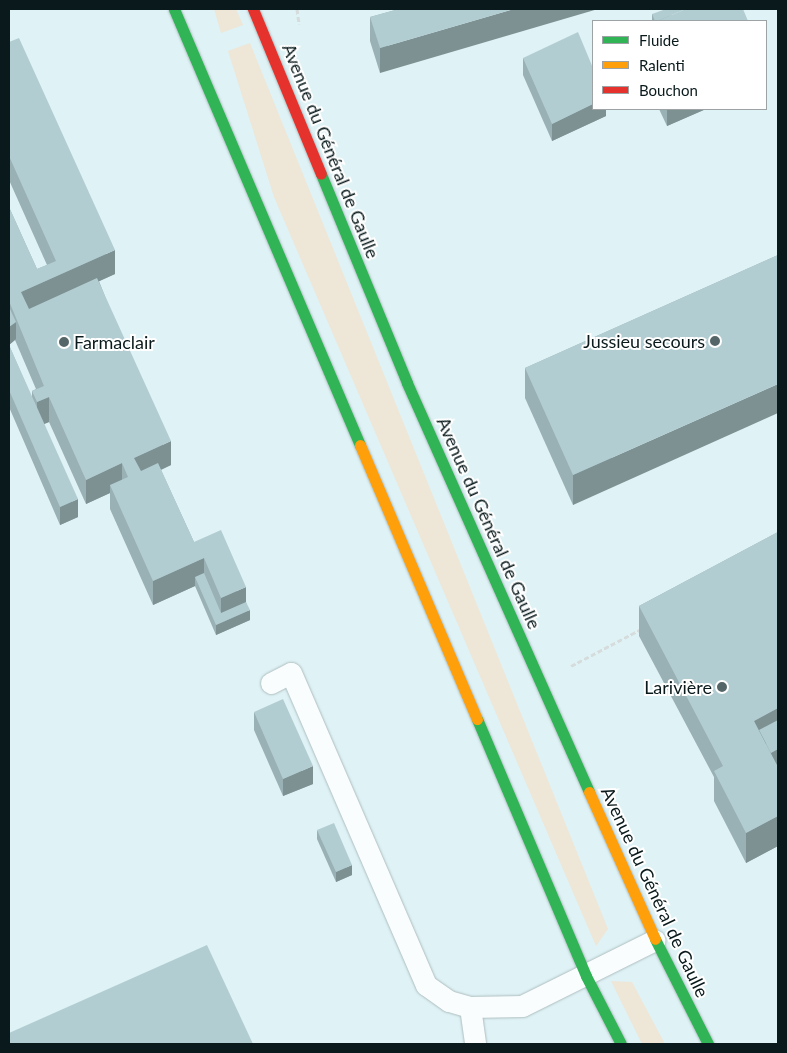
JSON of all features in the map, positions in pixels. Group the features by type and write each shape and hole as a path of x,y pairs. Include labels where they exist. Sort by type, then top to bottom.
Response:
{"main road":[{"path":"174,9 586,976 621,1044"},
{"name":"Avenue du Général de Gaulle","path":"253,9 407,383 654,940 708,1044"}],"lane":[{"path":"270,683 291,673 426,985 449,1001 470,1007 522,1006 586,976 654,940"},
{"path":"470,1007 476,1044"}],"path":[{"path":"564,670 646,626"}],"shaded area":[{"path":"214,9 236,9 243,25 221,33"},
{"path":"250,43 608,929 596,946 274,197 228,51"},
{"path":"611,981 632,982 665,1044 642,1044"}],"building":[{"path":"399,9 514,9 380,48 370,17"},
{"path":"666,9 686,9 659,20 655,20 652,14"},
{"path":"686,9 743,9 748,20 659,20"},
{"path":"578,32 592,66 592,104 552,124 523,58"},
{"name":"Farmaclair","path":"19,38 115,250 21,292 29,309 97,278 171,441 134,458 141,471 158,463 194,542 221,530 246,587 221,598 204,558 153,581 110,485 128,477 122,463 86,480 49,397 37,402 32,391 44,386 9,301 9,207 37,269 56,261 9,156 9,42"},
{"name":"Jussieu secours","path":"778,255 778,384 573,475 525,368"},
{"path":"9,307 16,322 9,327"},
{"path":"9,345 78,499 60,507 9,390"},
{"name":"Larivière","path":"778,532 778,708 754,721 778,767 778,816 746,833 714,771 723,766 639,606"},
{"path":"204,573 221,613 246,602 250,610 216,625 195,577"},
{"path":"283,699 313,766 283,779 254,712"},
{"path":"778,720 778,749 771,753 759,730"},
{"path":"334,823 352,865 336,872 317,830"},
{"path":"207,945 253,1044 9,1044 9,1033"}],"traffic: fast":[{"path":"174,9 360,445"},
{"path":"321,174 407,383 589,792"},
{"path":"477,719 586,976 621,1044"},
{"path":"655,939 708,1044"}],"traffic: slow":[{"path":"360,445 477,719"},
{"path":"589,792 655,939"}],"traffic: jam":[{"path":"253,9 321,174"}],"place":[{"name":"Jussieu secours","path":"715,341"},
{"name":"Farmaclair","path":"64,342"},
{"name":"Larivière","path":"722,687"}]}
